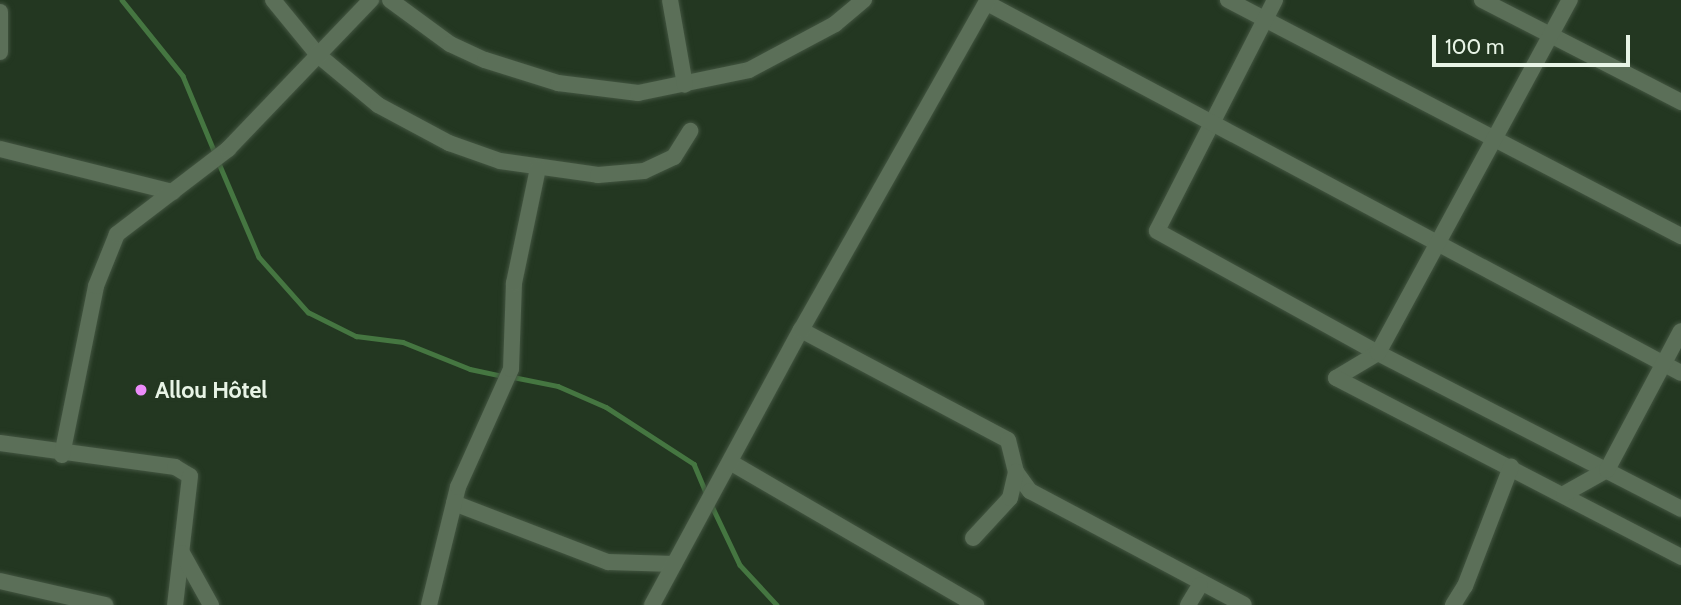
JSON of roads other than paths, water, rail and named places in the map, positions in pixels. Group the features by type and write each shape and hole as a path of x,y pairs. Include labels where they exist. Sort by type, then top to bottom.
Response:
{"street":[{"path":"273,0 318,55 378,104 424,132 500,161 598,175 644,172 674,158 690,131"},
{"path":"62,455 107,253 133,218 173,192 228,149 371,0"},
{"path":"390,0 450,44 558,83 638,93 749,70 835,24 864,0"},
{"path":"670,0 685,85"},
{"path":"1228,0 1681,236"},
{"path":"1275,0 1157,231 1378,353 1681,509"},
{"path":"1482,0 1681,103"},
{"path":"1570,0 1378,353 1336,378 1681,557"},
{"path":"652,605 801,330 988,1 1437,246 1681,373"},
{"path":"0,12 0,52"},
{"path":"0,149 173,192"},
{"path":"429,605 454,503 512,369 514,283 538,167"},
{"path":"801,330 1008,440 1016,472 1030,491 1200,585 1244,605"},
{"path":"1564,494 1607,470 1681,331"},
{"path":"0,443 62,455 184,471 191,484 175,605"},
{"path":"730,462 976,605"},
{"path":"1454,605 1465,586 1511,467"},
{"path":"973,538 1010,498 1016,472"},
{"path":"454,503 608,562 674,564"},
{"path":"182,552 211,605"},
{"path":"0,581 105,605"},
{"path":"1188,605 1200,585"}],"waterway":[{"path":"122,0 183,76 215,153"},
{"path":"218,161 259,257 308,312 356,336 403,342 470,369 504,376"},
{"path":"513,377 558,386 606,407 694,464 707,494"},
{"path":"712,506 740,565 777,605"}],"place":[{"name":"Allou Hôtel","path":"141,390"}]}
